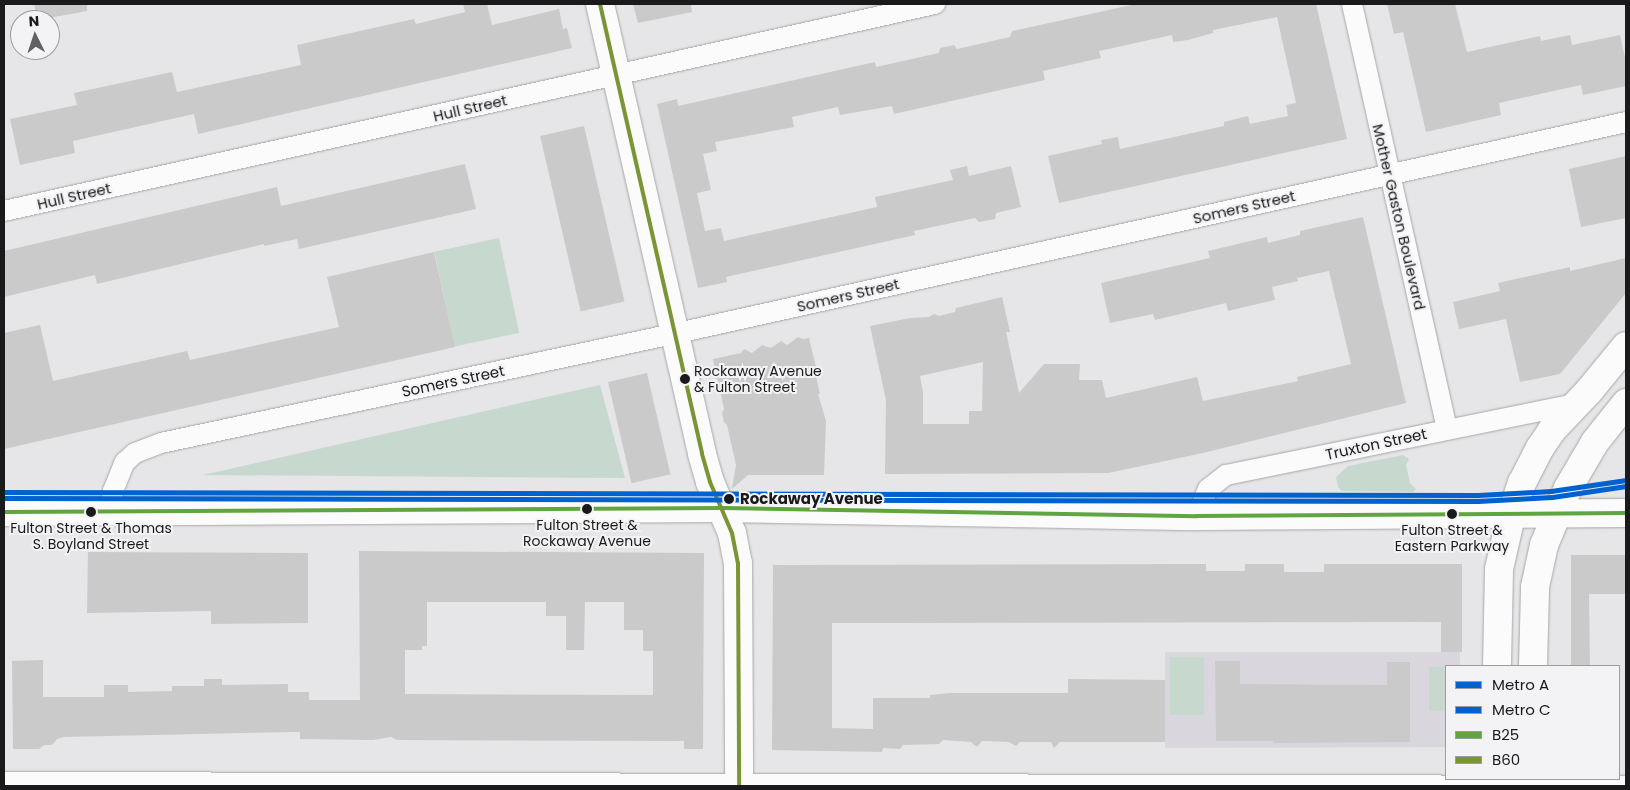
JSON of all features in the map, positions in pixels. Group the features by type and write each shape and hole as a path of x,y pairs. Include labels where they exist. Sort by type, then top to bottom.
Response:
{"main road":[{"path":"600,4 673,334 704,463 732,533 738,563 739,785"},
{"path":"1497,665 1499,569 1511,516 1528,469 1552,430 1589,391 1626,346"},
{"path":"1533,665 1535,587 1544,545 1568,488 1595,442 1626,404"},
{"path":"4,512 723,508 1197,516 1511,516 1626,513"}],"street":[{"name":"Hull Street","path":"4,211 935,4"},
{"name":"Mother Gaston Boulevard","path":"1352,4 1447,430"},
{"name":"Somers Street","path":"111,512 113,491 124,462 135,454 161,443 673,334 1626,122"},
{"name":"Truxton Street","path":"1197,516 1208,489 1226,475 1575,404"},
{"path":"4,782 237,785 1240,786 1532,784 1626,786"}],"shaded area":[{"path":"499,238 519,333 455,347 434,252"},
{"path":"600,385 625,478 203,475"},
{"path":"1403,455 1409,459 1406,465 1410,483 1416,489 1413,492 1342,491 1338,487 1336,477 1348,466"},
{"path":"1165,652 1460,652 1460,665 1445,665 1445,747 1165,748"},
{"path":"1170,657 1204,657 1204,715 1170,715"},
{"path":"1429,667 1445,667 1445,711 1429,711"}],"building":[{"path":"34,4 87,4 87,11 60,16 60,10 36,10"},
{"path":"463,4 487,4 492,25 559,9 563,29 567,28 572,48 198,134 194,114 73,141 75,153 20,165 10,119 77,105 74,93 172,72 177,92 301,65 297,45 414,19 416,24 465,12"},
{"path":"633,4 691,4 692,12 638,23"},
{"path":"1136,4 1316,4 1347,139 1059,203 1048,156 1102,144 1101,140 1118,137 1120,149 1224,126 1224,122 1248,116 1250,124 1288,116 1286,105 1296,103 1277,17 1213,30 1213,33 1188,40 1173,42 1172,35 1099,51 1101,58 1043,71 1045,80 894,114 892,106 840,115 838,107 792,117 794,127 715,142 717,151 703,154 711,190 697,193 705,231 721,228 724,241 877,207 875,197 953,180 950,170 967,166 969,176 1011,166 1021,207 996,213 995,219 979,222 975,218 914,231 915,235 726,277 727,282 698,288 657,104 677,99 678,106 875,62 876,67 939,53 940,48 954,45 957,49 1010,37 1012,31"},
{"path":"1387,4 1455,4 1467,52 1540,36 1541,41 1570,35 1572,45 1620,35 1626,62 1626,86 1583,95 1581,85 1499,103 1501,115 1426,132 1403,32 1394,34"},
{"path":"584,126 624,301 581,312 540,136"},
{"path":"1626,156 1626,218 1581,227 1569,169"},
{"path":"465,164 476,209 299,249 297,239 264,246 264,244 97,284 95,275 4,297 4,251 277,187 281,206"},
{"path":"1363,217 1406,403 1203,453 1108,473 885,474 886,400 870,326 910,318 929,317 934,314 939,316 955,312 956,308 1002,297 1010,332 1006,332 1019,393 1044,364 1080,364 1079,380 1102,380 1106,398 1197,377 1203,401 1298,381 1297,377 1351,364 1329,271 1297,278 1298,281 1272,287 1275,300 1228,311 1226,303 1155,320 1153,314 1110,323 1101,283 1210,258 1208,251 1267,237 1268,243 1300,235 1300,231","holes":["983,362 982,411 969,411 969,424 923,424 923,392 920,376"]},
{"path":"434,252 455,347 4,449 4,333 40,325 53,381 187,351 190,360 339,327 327,277"},
{"path":"1626,258 1626,293 1560,374 1520,382 1506,319 1459,329 1453,302 1500,291 1498,283 1570,267 1570,271"},
{"path":"798,337 803,339 809,338 818,376 816,376 820,394 818,394 826,421 824,475 748,475 732,489 736,465 727,425 724,422 722,413 724,409 713,359 741,353 744,349 752,353 762,345 771,348 781,341 787,345"},
{"path":"647,373 670,474 631,483 608,382"},
{"path":"359,551 704,553 703,749 684,749 684,741 397,740 391,737 373,740 300,739 300,732 292,732 64,737 57,739 52,745 44,745 39,749 13,749 12,661 43,660 43,697 104,697 104,685 128,685 128,692 172,691 172,686 204,686 204,679 222,679 222,685 288,684 288,692 309,692 309,700 360,700","holes":["427,602 546,602 546,616 566,616 566,650 584,650 585,602 624,602 624,630 643,630 643,651 653,651 653,695 405,694 405,650 422,650 422,646 427,646"]},
{"path":"88,552 308,553 308,623 211,624 211,611 87,613"},
{"path":"1571,555 1626,555 1626,594 1589,594 1590,665 1571,665"},
{"path":"1206,564 1206,571 1245,571 1245,564 1284,564 1284,572 1324,572 1324,564 1462,564 1462,652 1441,652 1441,622 832,623 832,728 873,729 873,698 930,698 930,695 950,693 1068,693 1068,679 1165,680 1165,742 1060,742 1054,748 1051,742 1020,742 1016,746 1009,742 982,741 977,747 971,742 943,740 939,744 903,745 900,749 883,748 882,752 772,750 773,565"},
{"path":"1215,661 1240,661 1240,684 1387,685 1387,662 1410,662 1410,742 1274,743 1273,741 1216,741"}],"metro line":[{"name":"A","path":"4,492 1478,495 1551,491 1626,480"},
{"name":"C","path":"4,498 1478,501 1552,497 1626,486"}],"transit line":[{"name":"B60","path":"600,4 702,454 710,482 732,533 738,563 739,786"},
{"name":"B25","path":"4,512 723,508 1197,516 1626,513"}],"place":[{"name":"Rockaway Avenue & Fulton Street","path":"685,379"},
{"name":"Rockaway Avenue","path":"729,499"},
{"name":"Fulton Street & Rockaway Avenue","path":"587,509"},
{"name":"Fulton Street & Thomas S. Boyland Street","path":"91,512"},
{"name":"Fulton Street & Eastern Parkway","path":"1452,514"}]}
